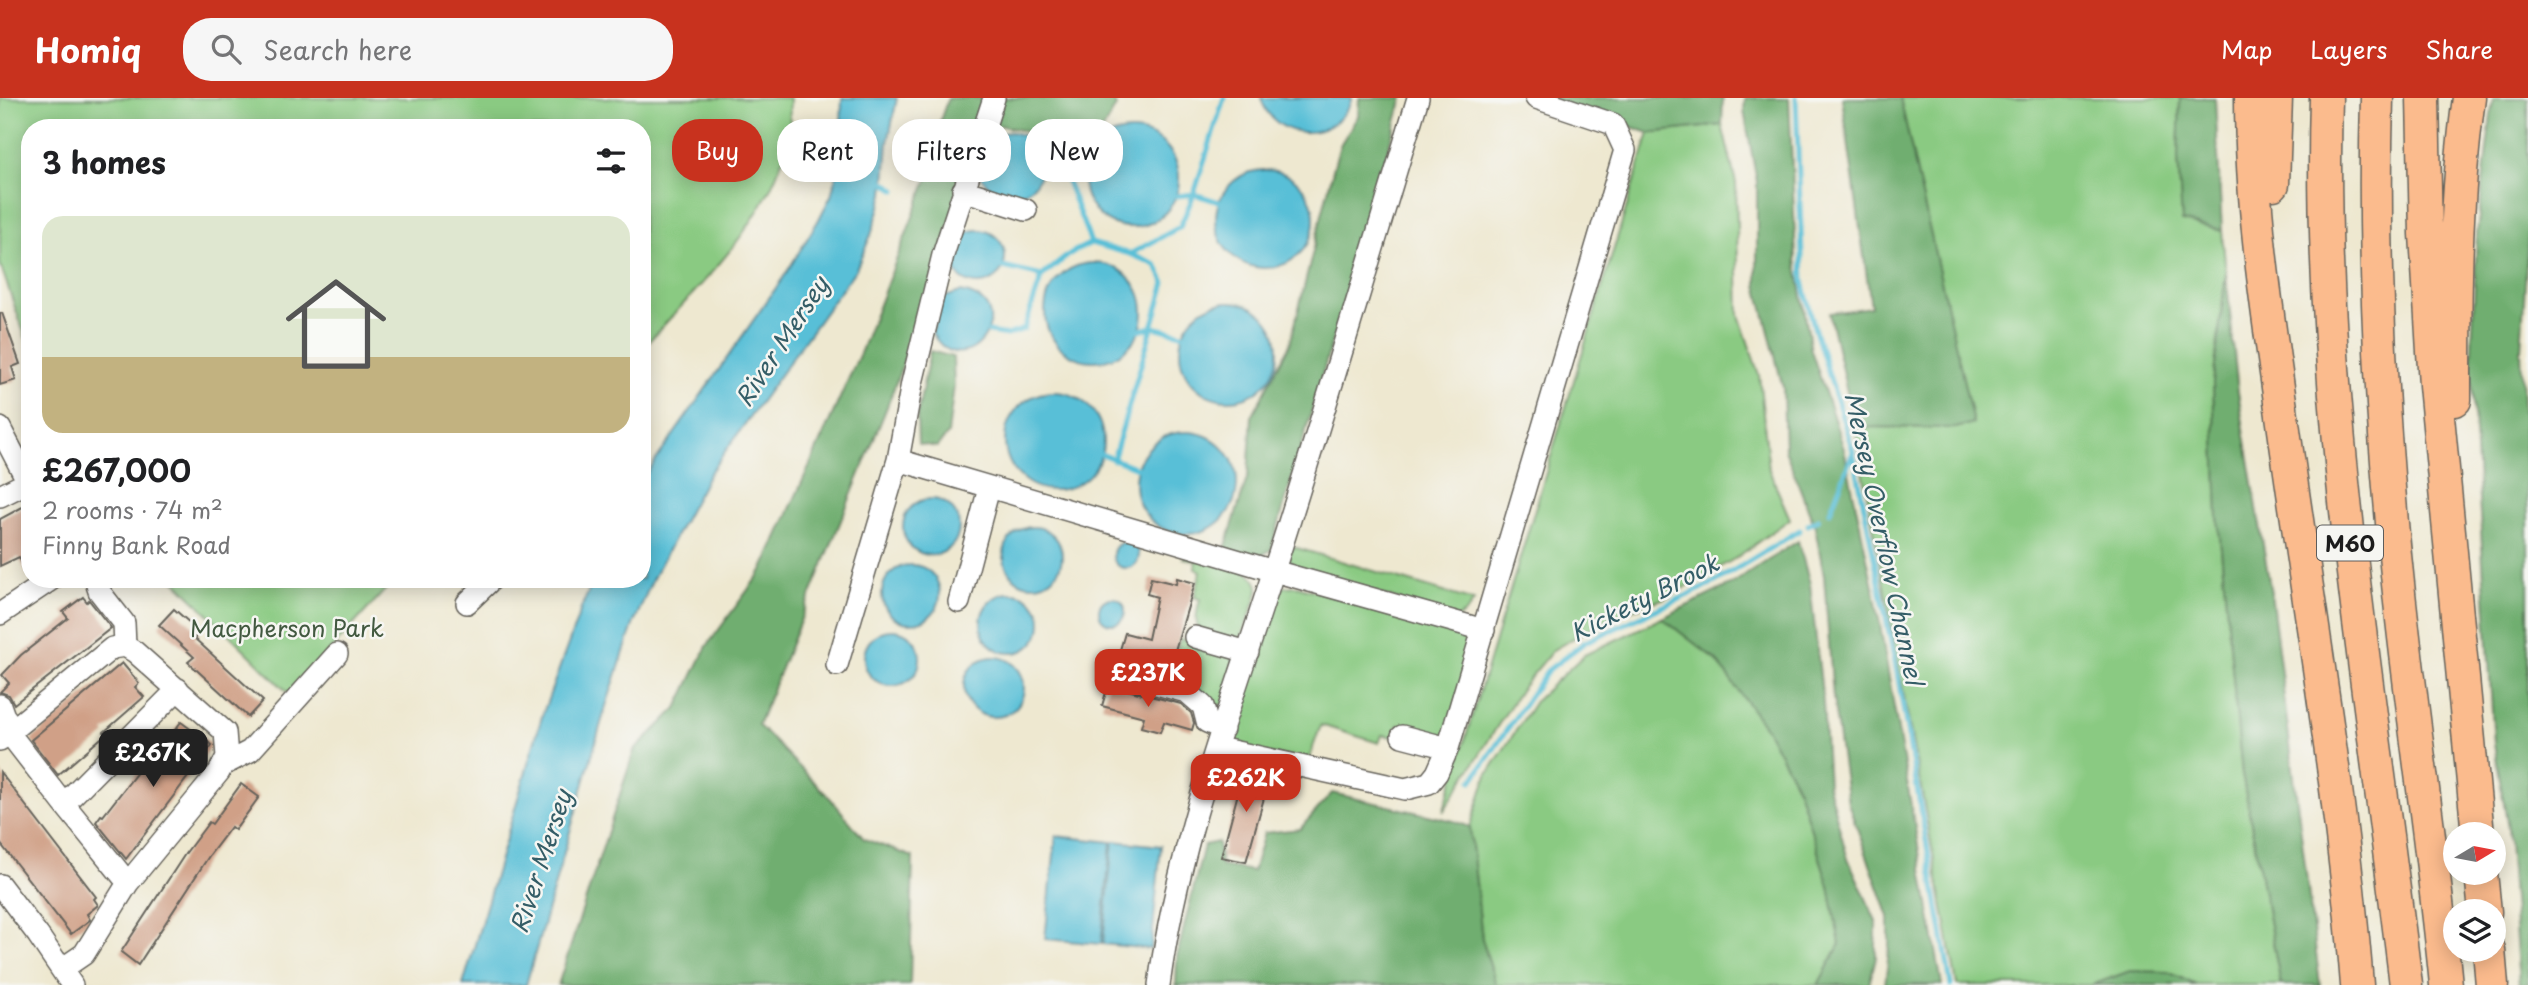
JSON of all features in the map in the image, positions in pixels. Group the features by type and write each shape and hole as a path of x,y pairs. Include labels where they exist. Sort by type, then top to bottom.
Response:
{"highway":[{"name":"M60","path":"2250,98 2255,204 2339,820 2357,985"},
{"name":"M60","path":"2271,336 2273,133 2276,98"},
{"name":"M60","path":"2326,98 2326,258 2338,435 2406,985"},
{"name":"M60","path":"2377,98 2376,247 2391,512 2446,985"},
{"path":"2423,98 2426,234 2435,385 2477,822"},
{"path":"2469,98 2460,180 2455,304 2455,419 2472,778"},
{"path":"2490,962 2492,985"}],"street":[{"path":"837,665 898,460 912,383 940,268 962,190 994,98"},
{"path":"1159,985 1170,912 1184,855 1274,571 1418,98"},
{"path":"1111,672 1187,692 1203,706 1207,722 1220,739 1405,789 1429,783 1437,773 1448,748 1484,630 1625,150 1613,124 1536,98"},
{"path":"962,190 1026,210"},
{"path":"0,428 21,466"},
{"path":"898,460 1484,630"},
{"path":"0,496 21,485"},
{"path":"959,602 989,488"},
{"path":"0,614 39,588"},
{"path":"8,734 119,647 124,623 98,588"},
{"path":"467,603 483,588"},
{"path":"1195,637 1248,652"},
{"path":"119,647 178,689 225,732 228,750 225,764"},
{"path":"0,885 69,981 128,883 225,764 250,751 337,654"},
{"path":"64,804 178,689"},
{"path":"0,705 8,734 128,883"},
{"path":"1402,736 1448,748"}],"green space":[{"path":"0,98 790,98 790,119 777,119 777,173 764,200 728,253 651,339 651,119 21,119 21,324 0,264"},
{"path":"948,98 990,98 983,119 941,119"},
{"path":"998,98 1112,98 1116,106 1109,119 1025,119 1025,132 1011,128 1011,119 990,119"},
{"path":"1359,98 1403,98 1271,550 1256,558 1225,549 1248,475 1252,416 1290,344 1335,162 1340,145 1358,116"},
{"path":"1546,98 1723,98 1722,125 1649,133"},
{"path":"1745,98 1789,98 1796,260 1811,350 1844,449 1875,596 1942,985 1885,985 1889,917 1848,803 1833,698 1824,576 1815,527 1785,450 1783,388 1757,285 1757,182 1744,111"},
{"path":"1842,98 1900,98 1973,423 1956,428 1855,427 1829,313 1871,307"},
{"path":"1900,98 2180,98 2178,158 2182,220 2222,231 2226,273 2213,383 2218,517 2242,774 2281,985 2196,985 2168,972 2130,971 2092,985 1957,985 1855,427 1956,428 1973,423"},
{"path":"2180,98 2215,98 2222,231 2182,221 2178,158"},
{"path":"2493,98 2528,98 2528,234 2521,351 2528,519 2528,985 2519,985 2508,829 2494,744 2471,368 2477,233"},
{"path":"1722,125 1736,183 1739,315 1759,375 1769,470 1790,519 1736,558 1668,597 1607,619 1553,650 1521,689 1443,812 1649,133"},
{"path":"926,182 963,182 924,306 887,407 758,725 831,799 864,839 913,857 910,985 558,985 634,751 677,708 707,646 763,569 861,351"},
{"path":"2226,273 2238,392 2271,593 2320,985 2281,985 2242,774 2218,517 2213,383"},
{"path":"930,351 953,357 954,386 948,434 937,447 918,444 917,416"},
{"path":"1798,541 1810,584 1823,703 1828,786 1847,856 1876,921 1876,957 1869,985 1818,985 1840,944 1829,886 1797,786 1767,730 1716,660 1662,618 1730,585"},
{"path":"1287,545 1474,601 1457,619 1293,566 1287,554"},
{"path":"1192,551 1243,570 1257,583 1258,591 1253,608 1241,637 1234,641 1207,634 1198,627 1196,620 1200,599 1194,597 1201,571 1195,568 1196,561 1184,558"},
{"path":"1297,586 1461,633 1471,649 1448,735 1440,738 1398,725 1393,737 1382,735 1379,743 1321,725 1307,764 1231,744 1273,599 1284,587"},
{"name":"Macpherson Park","path":"182,588 387,588 290,695"},
{"path":"1662,618 1716,660 1767,730 1797,786 1829,886 1840,944 1818,985 1496,985 1482,939 1470,827 1487,775 1536,700 1584,655"},
{"path":"1180,639 1214,648 1234,661 1233,677 1223,705 1210,704 1187,680 1170,675"},
{"path":"1332,793 1470,827 1482,939 1496,985 1176,985 1177,956 1204,845 1218,842 1221,866 1253,871 1264,833 1300,829"},
{"path":"2130,971 2168,972 2196,985 2092,985"}],"water":[{"name":"River Mersey","path":"842,98 897,98 888,143 884,194 871,235 856,269 709,474 651,583 651,467 785,275 831,196 834,182 878,182 878,119 841,119"},
{"path":"1261,98 1352,98 1345,113 1334,123 1320,130 1306,132 1279,124 1268,113"},
{"path":"1011,132 1025,137 1025,182 1036,182 1027,191 1014,194 999,192 985,182 1011,182"},
{"path":"1123,132 1140,132 1158,139 1171,152 1178,170 1178,188 1171,206 1158,219 1140,226 1122,226 1104,219 1091,206 1084,188 1083,182 1123,182"},
{"path":"1265,170 1292,178 1306,192 1314,219 1306,246 1292,260 1265,268 1238,260 1224,246 1216,219 1224,192 1238,178"},
{"path":"978,230 997,238 1005,257 997,276 978,284 959,276 951,257 959,238"},
{"path":"1094,263 1113,266 1129,277 1140,293 1143,312 1140,331 1129,347 1113,358 1094,361 1075,358 1059,347 1048,331 1045,312 1048,293 1059,277 1075,266"},
{"path":"960,292 979,299 989,311 990,325 984,338 973,348 960,352 946,348 932,333 942,298"},
{"path":"1229,302 1248,306 1264,316 1274,332 1278,351 1274,370 1264,386 1248,396 1229,400 1210,396 1194,386 1184,370 1180,351 1184,332 1194,316 1210,306"},
{"path":"1054,392 1073,396 1089,406 1099,422 1103,441 1099,460 1089,476 1073,486 1054,490 1035,486 1019,476 1009,460 1005,441 1009,422 1019,406 1035,396"},
{"path":"1186,432 1205,436 1222,447 1233,464 1237,483 1233,502 1222,519 1205,530 1186,534 1167,530 1150,519 1139,502 1135,483 1139,464 1150,447 1167,436"},
{"path":"925,499 937,499 947,503 955,511 959,527 955,543 947,551 937,555 925,555 915,551 907,543 903,533 903,521 907,511 915,503"},
{"path":"1033,527 1049,532 1057,540 1062,556 1057,572 1049,580 1033,585 1017,580 1009,572 1004,556 1009,540 1017,532"},
{"path":"1126,542 1135,546 1139,555 1135,564 1126,568 1117,564 1113,555 1117,546"},
{"path":"911,565 922,567 935,578 940,594 938,605 927,618 911,623 900,621 887,610 882,594 884,583 895,570"},
{"name":"River Mersey","path":"590,588 649,588 633,625 606,706 526,985 463,985 543,713"},
{"path":"1011,593 1032,602 1041,623 1032,644 1011,653 990,644 981,623 990,602"},
{"path":"1112,598 1121,602 1125,611 1121,620 1112,624 1103,620 1099,611 1103,602"},
{"path":"886,630 898,630 912,638 920,652 918,669 912,678 898,686 886,686 869,674 864,664 864,652 876,635"},
{"path":"994,657 1015,666 1024,687 1015,708 994,717 973,708 964,687 973,666"},
{"path":"1056,836 1111,842 1101,944 1045,939"},
{"path":"1113,841 1161,846 1151,949 1103,944"}],"building":[{"path":"0,313 20,364 12,367 16,380 0,385"},
{"path":"21,508 21,561 19,557 0,566 0,519"},
{"path":"1151,578 1176,584 1177,578 1195,583 1168,674 1117,660 1125,633 1148,639 1157,597 1147,594"},
{"path":"83,597 87,602 89,600 111,628 14,704 9,695 0,692 9,683 2,675 21,655 68,618 63,612"},
{"path":"174,609 200,632 194,638 263,701 248,717 188,662 194,657 159,625"},
{"path":"122,663 139,683 135,687 144,697 58,775 31,740"},
{"path":"1108,685 1181,704 1191,713 1194,723 1192,730 1164,722 1160,732 1141,727 1144,717 1102,706"},
{"path":"181,722 212,745 126,859 96,822 149,757 152,760"},
{"path":"1245,767 1271,773 1246,862 1221,857"},
{"path":"0,772 96,897 94,899 98,905 87,914 90,920 71,934 0,843"},
{"path":"241,784 259,797 235,830 231,827 209,856 138,965 121,952 185,854 209,822 212,824"}],"waterway":[{"path":"1067,182 1091,243 1130,254 1180,227 1194,194 1224,98"},
{"name":"Mersey Overflow Channel","path":"1796,98 1803,281 1814,327 1853,451 1898,678 1951,985"},
{"path":"882,180 896,190"},
{"path":"1177,196 1194,194 1219,202"},
{"path":"1003,267 1042,276 1071,253 1091,243"},
{"path":"1113,460 1165,283 1156,265 1130,254"},
{"path":"989,332 1007,335 1024,329 1042,276"},
{"path":"1140,330 1153,327 1182,334"},
{"name":"Kickety Brook","path":"1830,512 1853,452"},
{"path":"1101,454 1137,468"},
{"name":"Kickety Brook","path":"1808,525 1818,519"},
{"name":"Kickety Brook","path":"1472,781 1547,671 1585,642 1710,585 1800,530"}]}
